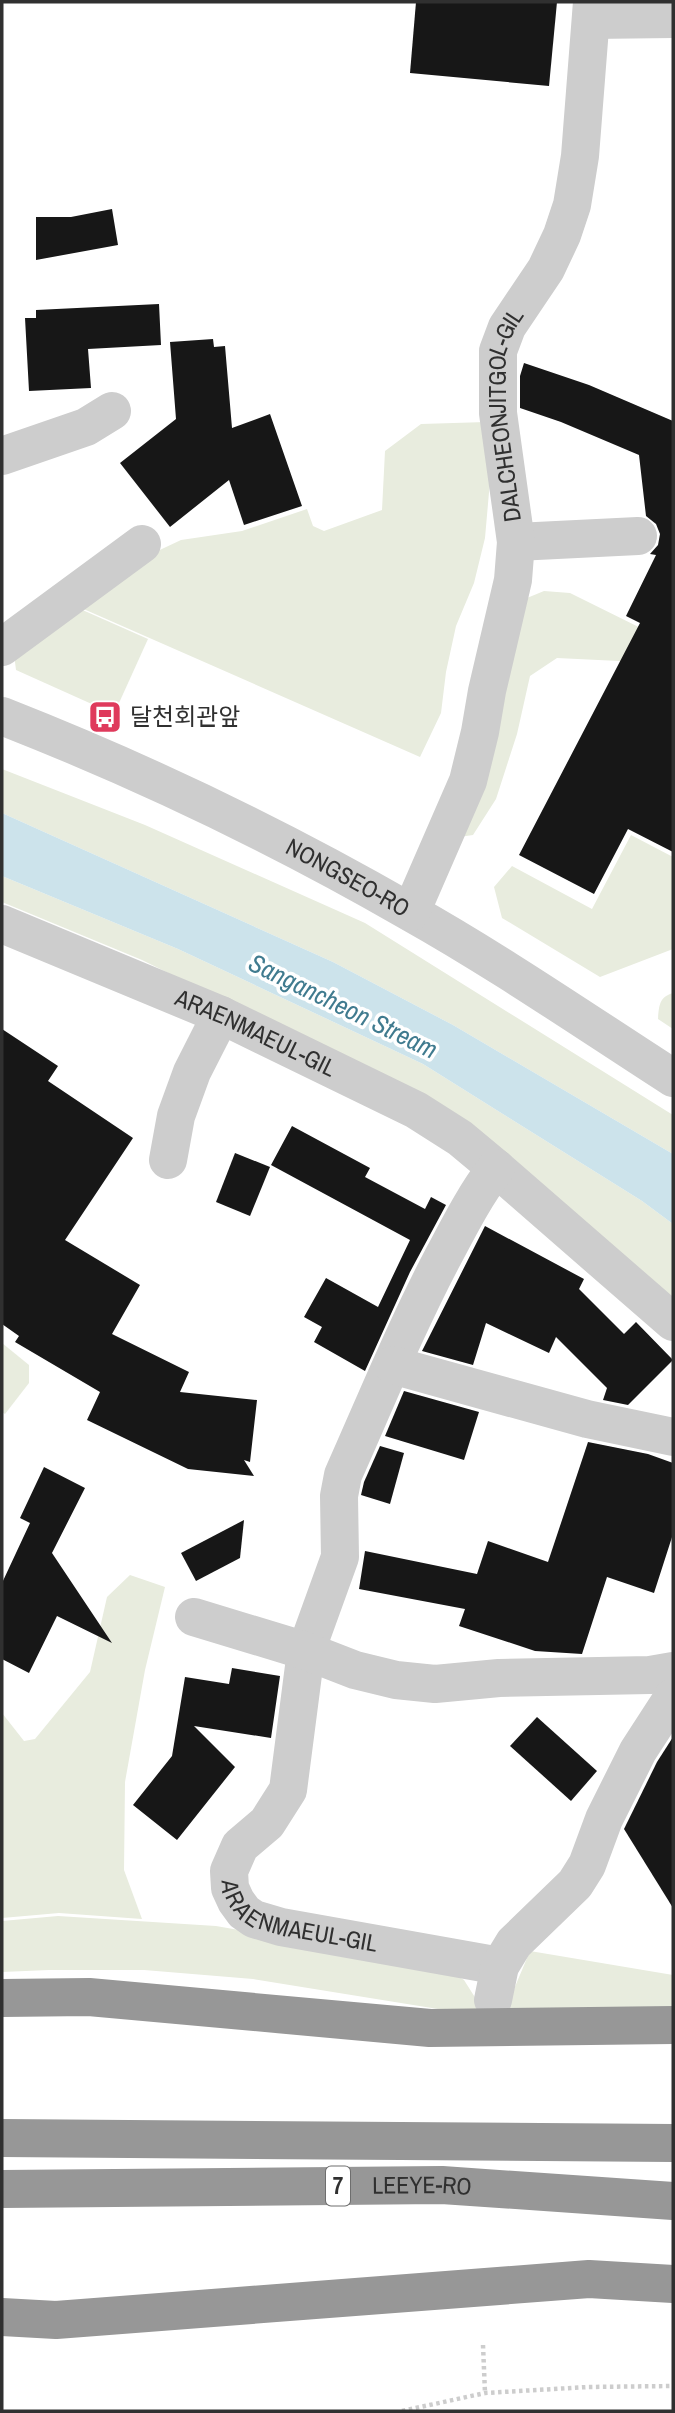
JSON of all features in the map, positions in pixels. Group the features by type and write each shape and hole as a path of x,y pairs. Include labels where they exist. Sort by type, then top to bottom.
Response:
{"highway":[{"path":"2,1998 89,1997 430,2028 673,2025"},
{"name":"LEEYE-RO","path":"2,2138 673,2143"},
{"name":"LEEYE-RO","path":"2,2189 442,2185 673,2201"},
{"path":"2,2317 56,2320 589,2279 673,2284"}],"street":[{"path":"591,11 673,19"},
{"name":"DALCHEONJITGOL-GIL","path":"411,912 468,781 513,580 516,542 498,413 498,351 507,327 546,268 562,235 572,205 580,156 591,11"},
{"path":"2,456 86,427 112,411"},
{"path":"516,542 638,536"},
{"path":"2,647 142,544"},
{"name":"NONGSEO-RO","path":"2,716 132,771 324,864 411,912 498,965 673,1078"},
{"name":"ARAENMAEUL-GIL","path":"2,924 221,1015 416,1110 460,1138 673,1322"},
{"path":"168,1160 176,1116 192,1072 221,1015"},
{"name":"ARAENMAEUL-GIL","path":"496,1168 481,1187 461,1222 414,1312 343,1475 339,1496 340,1557 306,1651 288,1790 267,1822 240,1846 229,1871 230,1888 244,1912 254,1919 496,1983 514,1943 575,1884 587,1865 604,1819 638,1751 673,1697"},
{"path":"392,1365 587,1419 673,1437"},
{"path":"194,1617 396,1681 435,1684 499,1678 650,1675 673,1671"}],"path":[{"path":"483,2345 485,2393"},
{"path":"402,2411 485,2393 589,2387 673,2386"}],"shaded area":[{"path":"486,422 490,481 485,538 474,583 456,626 441,713 420,757 79,607 147,556 181,540 242,531 307,509 313,526 324,531 382,510 385,451 421,424"},
{"path":"544,591 570,593 673,644 673,686 619,661 557,658 530,676 517,734 496,799 473,835 459,837 527,598"},
{"path":"78,608 148,639 114,714 16,670 14,654"},
{"path":"2,769 145,825 365,923 673,1115 673,1154 453,1025 333,962 2,813"},
{"path":"631,835 673,857 673,949 600,977 502,918 494,887 512,866 592,909"},
{"path":"2,876 178,949 423,1064 642,1201 673,1224 673,1303 396,1086 142,960 2,902"},
{"path":"673,993 673,1029 658,1019 662,1000"},
{"path":"2,1343 29,1365 29,1383 5,1414 2,1412"},
{"path":"130,1575 165,1587 145,1670 125,1782 124,1870 142,1919 59,1913 2,1918 2,1713 24,1741 35,1739 90,1672 107,1597"},
{"path":"58,1916 216,1926 442,1966 464,1980 476,1999 509,2001 530,1951 673,1975 673,2014 438,2009 253,1979 144,1970 2,1972 2,1921"}],"water":[{"name":"Sangancheon Stream","path":"2,813 333,962 453,1025 673,1154 673,1224 642,1201 423,1064 178,949 2,876"}],"building":[{"path":"416,2 557,2 549,86 410,73"},
{"path":"112,209 118,245 36,260 36,217 71,217"},
{"path":"159,304 161,345 88,349 91,388 29,391 25,318 36,318 36,310"},
{"path":"213,339 214,347 225,346 232,428 270,414 302,506 244,525 229,480 170,527 120,463 176,419 170,342"},
{"path":"524,363 589,385 673,421 673,852 628,829 594,894 519,855 640,623 626,616 656,555 650,554 658,545 660,534 656,524 646,516 639,455 520,408 520,376"},
{"path":"2,1029 58,1066 48,1081 133,1138 65,1240 140,1285 112,1334 189,1372 180,1392 257,1400 250,1462 244,1460 254,1476 188,1469 87,1420 100,1392 15,1342 19,1336 2,1324"},
{"path":"292,1126 370,1168 365,1177 425,1209 431,1197 446,1205 410,1272 365,1371 314,1342 322,1327 304,1317 326,1278 378,1307 410,1240 271,1165"},
{"path":"235,1153 270,1167 250,1216 216,1202"},
{"path":"485,1226 584,1279 579,1289 624,1334 636,1322 673,1360 628,1405 603,1400 607,1388 556,1337 549,1353 486,1323 473,1365 422,1351"},
{"path":"404,1391 479,1412 464,1460 385,1436"},
{"path":"588,1442 648,1454 673,1463 673,1534 654,1593 607,1577 582,1654 535,1651 459,1626 465,1609 359,1589 365,1551 477,1574 488,1541 548,1562"},
{"path":"380,1446 404,1453 390,1504 361,1495"},
{"path":"44,1467 85,1488 52,1553 112,1643 57,1616 29,1673 2,1659 2,1583 30,1523 20,1518"},
{"path":"244,1520 240,1558 196,1581 181,1553"},
{"path":"232,1668 280,1676 271,1738 194,1726 235,1767 177,1840 133,1805 172,1756 185,1677 229,1684"},
{"path":"537,1717 597,1771 571,1801 510,1746"},
{"path":"673,1737 673,1908 624,1829 657,1762"}],"place":[{"name":"달천회관앞","path":"105,717"}]}
